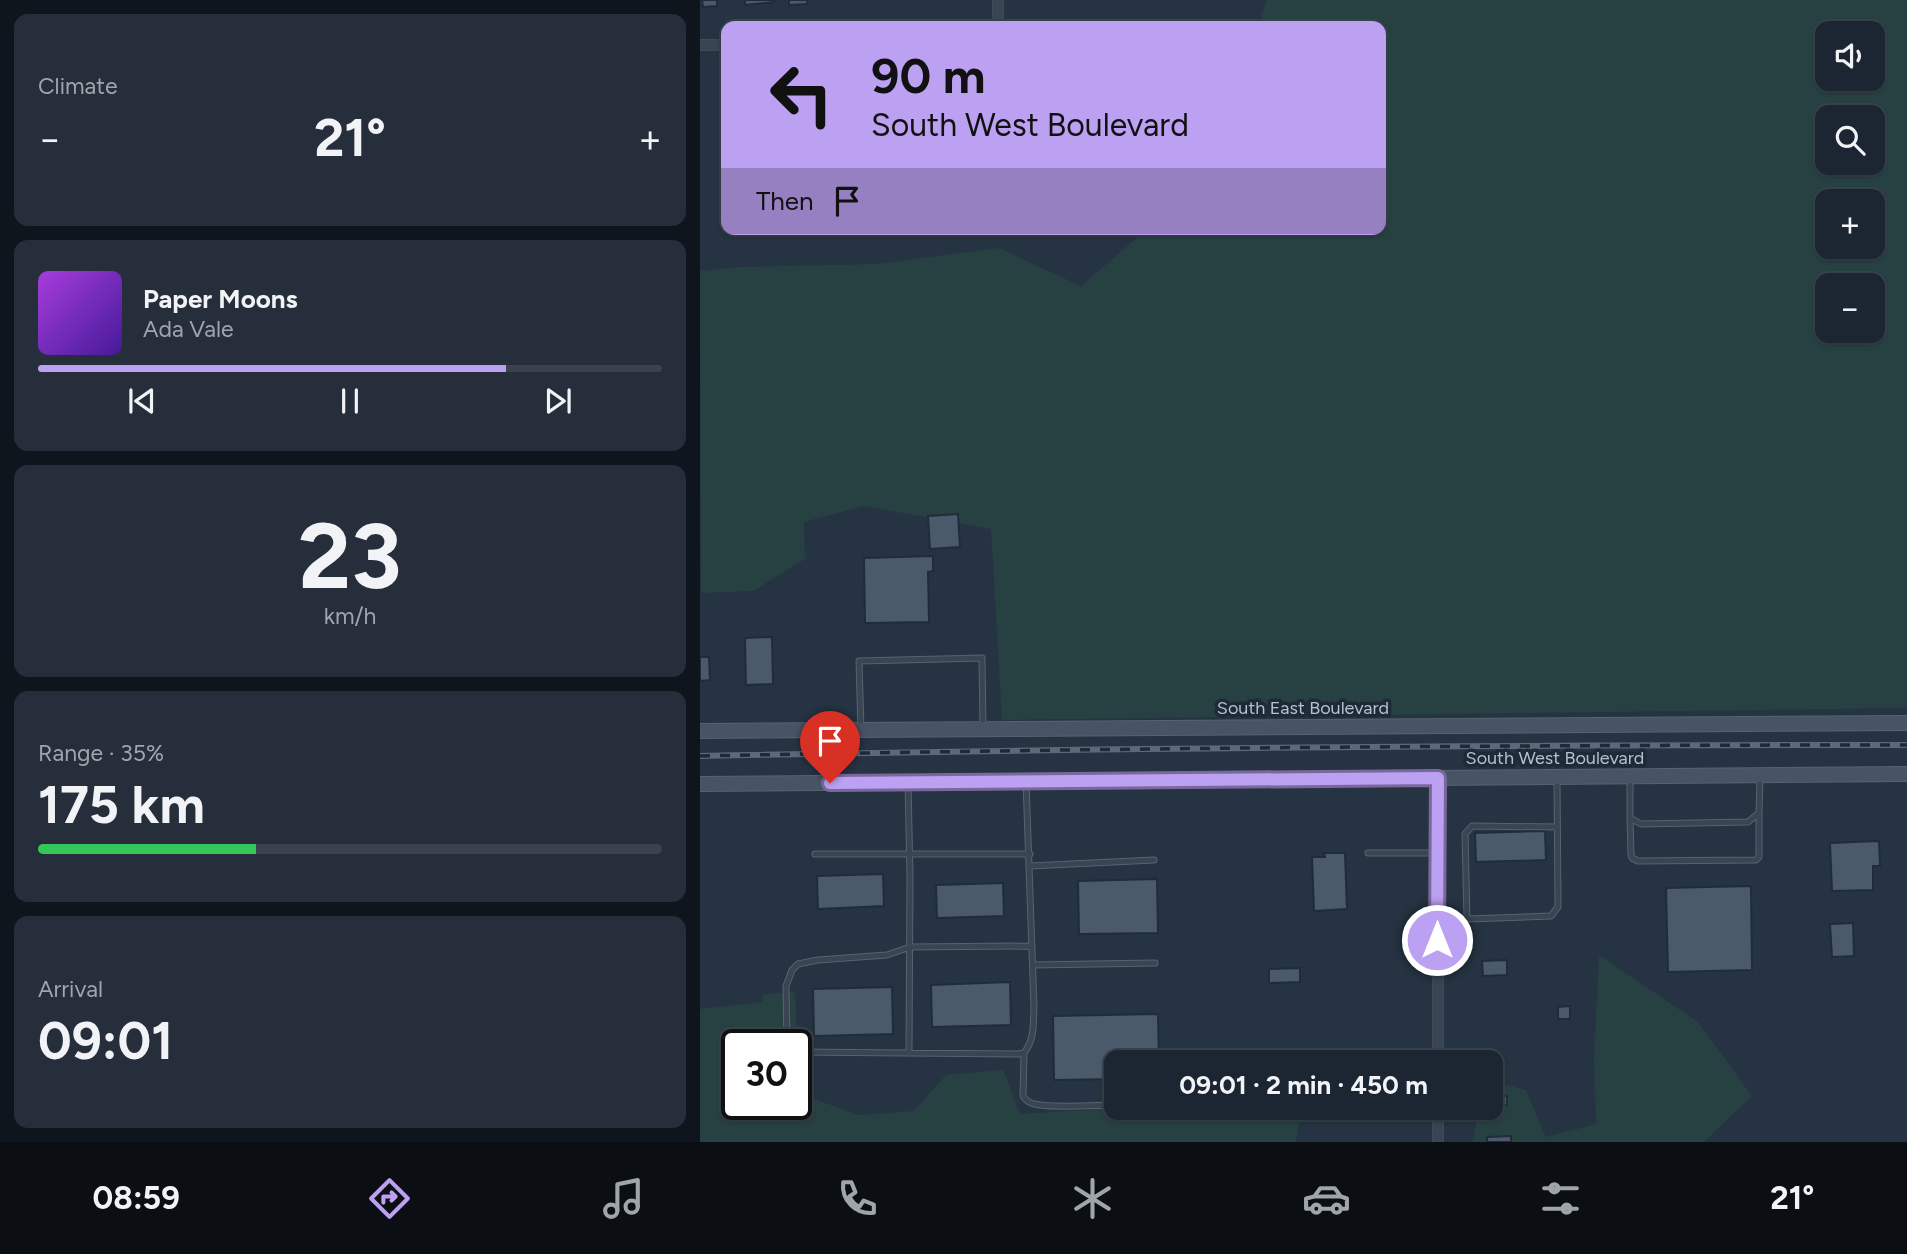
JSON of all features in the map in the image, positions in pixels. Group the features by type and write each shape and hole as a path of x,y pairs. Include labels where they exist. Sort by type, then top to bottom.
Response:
{"main road":[{"name":"South East Boulevard","path":"700,731 1907,723"},
{"name":"South West Boulevard","path":"700,784 1907,774"}],"street":[{"path":"998,0 998,21"},
{"path":"700,45 721,44"},
{"path":"1438,778 1438,1050"},
{"path":"1438,1120 1438,1142"}],"lane":[{"path":"861,730 859,661 982,658 984,729"},
{"path":"1630,776 1630,854 1635,861 1756,860 1759,857 1760,842 1760,776"},
{"path":"1437,920 1551,916 1558,907 1557,777"},
{"path":"908,782 909,1052"},
{"path":"1026,782 1033,1037 1024,1053 1023,1096 1033,1104 1104,1105"},
{"path":"1630,818 1641,824 1748,822 1759,813"},
{"path":"1467,919 1465,834 1472,826 1558,827"},
{"path":"1368,853 1437,853"},
{"path":"815,854 1030,854"},
{"path":"1030,866 1154,860"},
{"path":"787,1029 786,986 792,970 799,964 887,955 910,947 1032,946"},
{"path":"1033,965 1155,963"},
{"path":"812,1052 1024,1053"}],"green space":[{"path":"1267,0 1907,0 1907,708 1002,720 991,529 864,506 804,522 805,559 753,591 701,593 700,271 741,267 875,264 999,248 1081,286 1140,235 1386,235 1386,21 1264,21 1261,16"},
{"path":"1599,955 1698,1022 1752,1096 1704,1142 1472,1142 1477,1120 1503,1120 1503,1084 1526,1090 1546,1137 1596,1124 1594,1059"},
{"path":"795,992 797,1029 721,1029 721,1120 812,1120 812,1098 859,1115 914,1111 946,1075 1003,1070 1020,1114 1104,1109 1104,1120 1139,1120 1137,1123 1144,1120 1299,1120 1296,1142 700,1142 700,1009 762,1002 763,994"}],"building":[{"path":"702,0 717,0 717,6 703,7"},
{"path":"745,0 774,0 774,2 745,5"},
{"path":"789,0 807,0 807,4 789,5"},
{"path":"958,514 960,547 930,549 928,516"},
{"path":"933,556 933,571 928,572 929,622 865,623 864,558"},
{"path":"772,637 773,684 746,685 745,638"},
{"path":"700,657 709,657 710,680 700,681"},
{"path":"1545,831 1546,860 1476,862 1475,833"},
{"path":"1879,841 1880,866 1873,866 1873,890 1832,891 1830,843"},
{"path":"1324,853 1345,853 1347,909 1314,911 1312,857 1325,857"},
{"path":"883,874 884,906 818,909 817,876"},
{"path":"1157,879 1158,933 1079,934 1078,881"},
{"path":"1003,883 1004,916 937,918 936,885"},
{"path":"1751,886 1752,970 1668,972 1666,888"},
{"path":"1853,923 1854,956 1832,957 1830,924"},
{"path":"1507,960 1507,975 1483,976 1482,961"},
{"path":"1300,968 1300,982 1269,983 1269,969"},
{"path":"1010,982 1011,1025 932,1027 931,985"},
{"path":"892,987 893,1034 814,1036 813,989"},
{"path":"1570,1006 1570,1019 1558,1019 1558,1007"},
{"path":"1158,1014 1159,1050 1104,1050 1104,1079 1054,1080 1053,1016"},
{"path":"1503,1096 1507,1096 1507,1105 1503,1105"},
{"path":"1511,1136 1511,1142 1487,1142 1487,1137"}],"railway":[{"path":"700,756 1304,748 1907,745"}],"route":[{"path":"830,783 1438,778 1437,940"}]}
